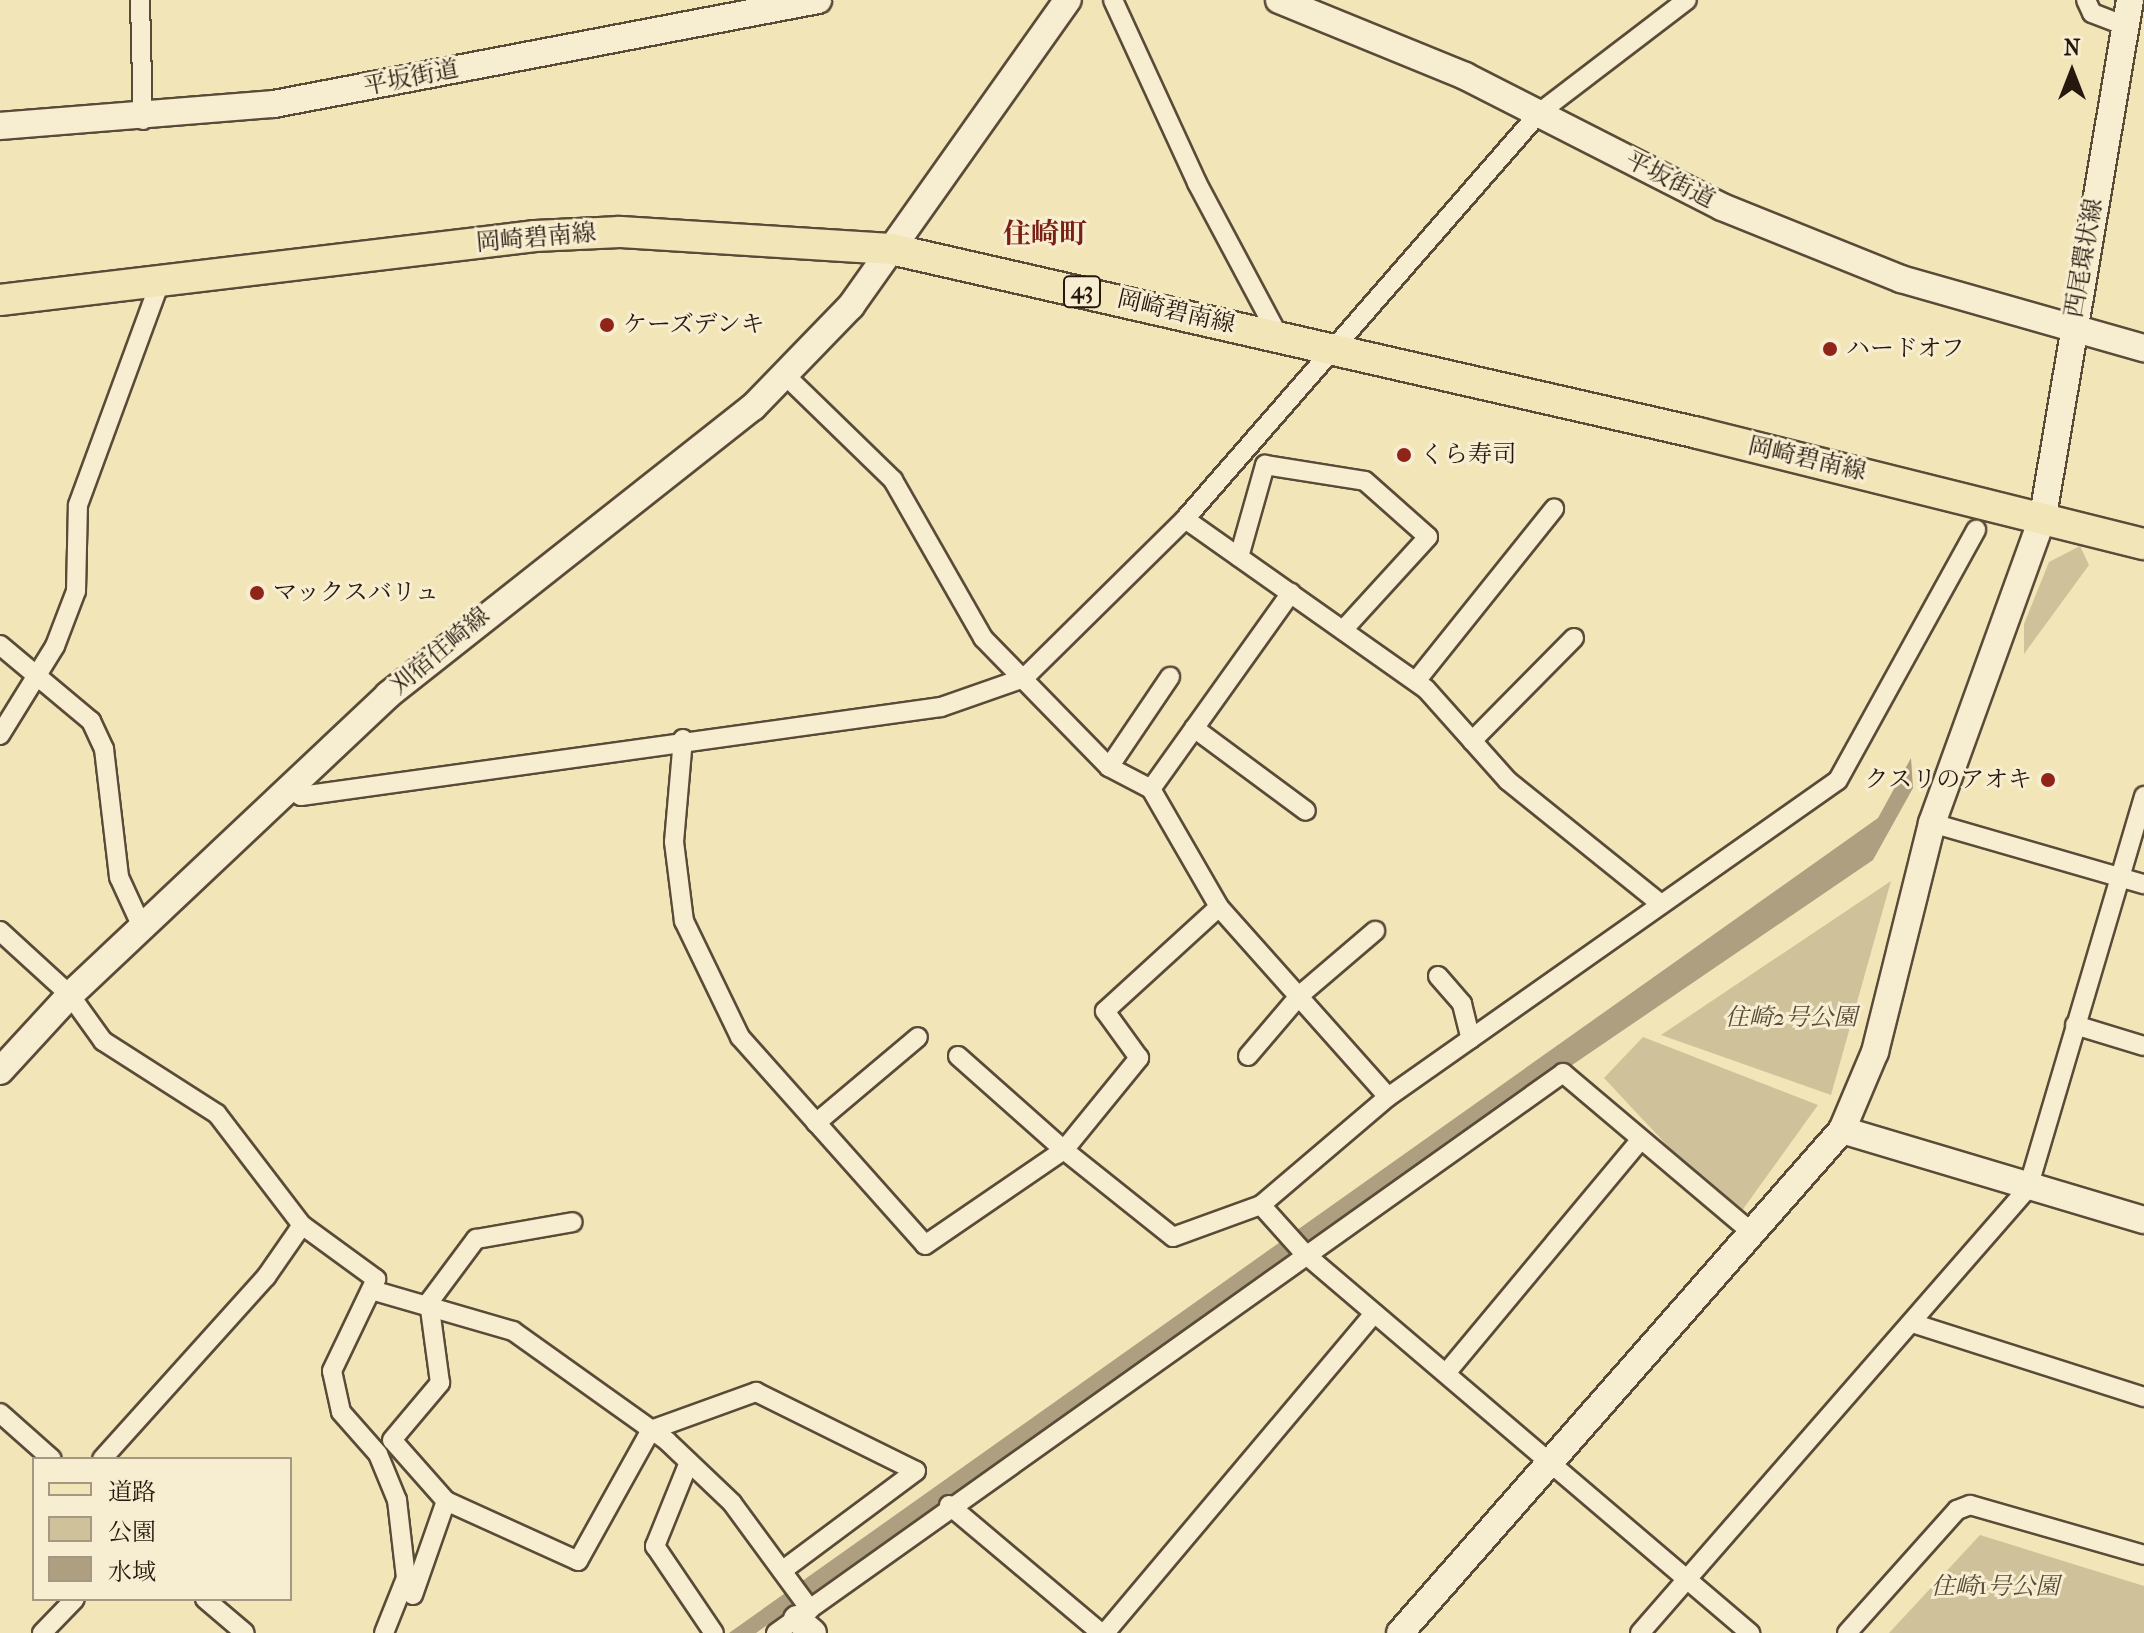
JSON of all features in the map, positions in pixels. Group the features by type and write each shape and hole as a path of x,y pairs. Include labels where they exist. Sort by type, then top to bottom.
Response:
{"main road":[{"name":"岡崎碧南線","path":"0,300 161,279 620,232 891,249 1278,335 2043,516 2144,544"}],"street":[{"path":"140,0 143,120"},
{"name":"平坂街道","path":"0,126 143,120 274,104 818,0"},
{"name":"刈宿住崎線","path":"0,1071 70,995 452,638 644,500 785,375 851,306 1068,0"},
{"path":"1113,0 1197,183 1278,335"},
{"name":"平坂街道","path":"1279,0 1539,113 1722,207 1901,279 2072,332 2144,348"},
{"path":"291,789 301,796 683,739 941,707 1024,678 1185,519 1329,348 1539,113 1687,0"},
{"path":"2086,0 2092,13 2126,12"},
{"name":"西尾環状線","path":"1400,1633 1555,1460 1750,1231 1842,1130 1875,1052 1932,823 2043,516 2126,12"},
{"path":"0,735 37,676 76,591 78,505 161,279"},
{"path":"785,375 893,480 983,638 1109,767 1151,789 1219,907 1388,1097"},
{"path":"1239,557 1265,465 1255,436"},
{"path":"1265,465 1365,481 1428,537 1343,630"},
{"path":"1416,681 1554,509"},
{"path":"1185,519 1416,681 1508,781 1661,904"},
{"path":"958,1056 1064,1150 1173,1237 1261,1205 1388,1097 1838,780 1976,530"},
{"path":"1151,789 1291,593"},
{"path":"1472,741 1574,638"},
{"path":"0,645 83,710 104,749 119,877 142,927"},
{"path":"1109,767 1170,677"},
{"path":"1194,728 1306,811"},
{"path":"683,739 674,842 684,921 740,1037 925,1245 1064,1150 1139,1058 1105,1011 1219,907"},
{"path":"1640,1633 2028,1188 2144,796"},
{"path":"1932,823 2144,884"},
{"path":"0,931 70,995 103,1041 217,1114 302,1225 376,1279 375,1291 332,1371 341,1412 378,1454 397,1500 406,1578 384,1633"},
{"path":"1248,1056 1300,995 1375,931"},
{"path":"1438,976 1462,1004 1471,1039"},
{"path":"2075,1025 2144,1046"},
{"path":"816,1123 918,1037"},
{"path":"375,1291 429,1302 513,1331 651,1430 732,1503 782,1571 799,1623 949,1505 1563,1073 1750,1231"},
{"path":"1842,1130 2028,1188 2144,1220"},
{"path":"1447,1372 1641,1139"},
{"path":"1261,1205 1305,1254 1555,1460 1684,1581 1750,1633"},
{"path":"573,1222 476,1239 429,1302 440,1383 392,1440 446,1501 578,1561 651,1430 756,1392 916,1471 782,1571"},
{"path":"104,1457 266,1277 302,1225"},
{"path":"949,1505 1103,1633 1374,1313"},
{"path":"1912,1323 2144,1397"},
{"path":"0,1413 50,1457"},
{"path":"689,1462 655,1546 714,1633"},
{"path":"413,1595 446,1501"},
{"path":"1847,1633 1957,1510 1970,1505 2144,1555"},
{"path":"42,1633 73,1601"},
{"path":"207,1601 245,1633"}],"green space":[{"path":"2080,546 2089,565 2024,654 2024,624 2049,562"},
{"name":"住崎2号公園","path":"1891,881 1831,1095 1661,1035"},
{"path":"1643,1037 1818,1105 1736,1219 1604,1078"},
{"name":"住崎1号公園","path":"1980,1535 2144,1586 2144,1633 1889,1633"}],"water":[{"path":"1911,758 1913,788 1873,860 1211,1311 756,1633 729,1633 1878,818"}],"place":[{"name":"ケーズデンキ","path":"607,325"},
{"name":"ハードオフ","path":"1830,349"},
{"name":"くら寿司","path":"1404,455"},
{"name":"マックスバリュ","path":"257,593"},
{"name":"クスリのアオキ","path":"2048,780"}],"district":[{"name":"住崎町","path":"1045,234"}]}
